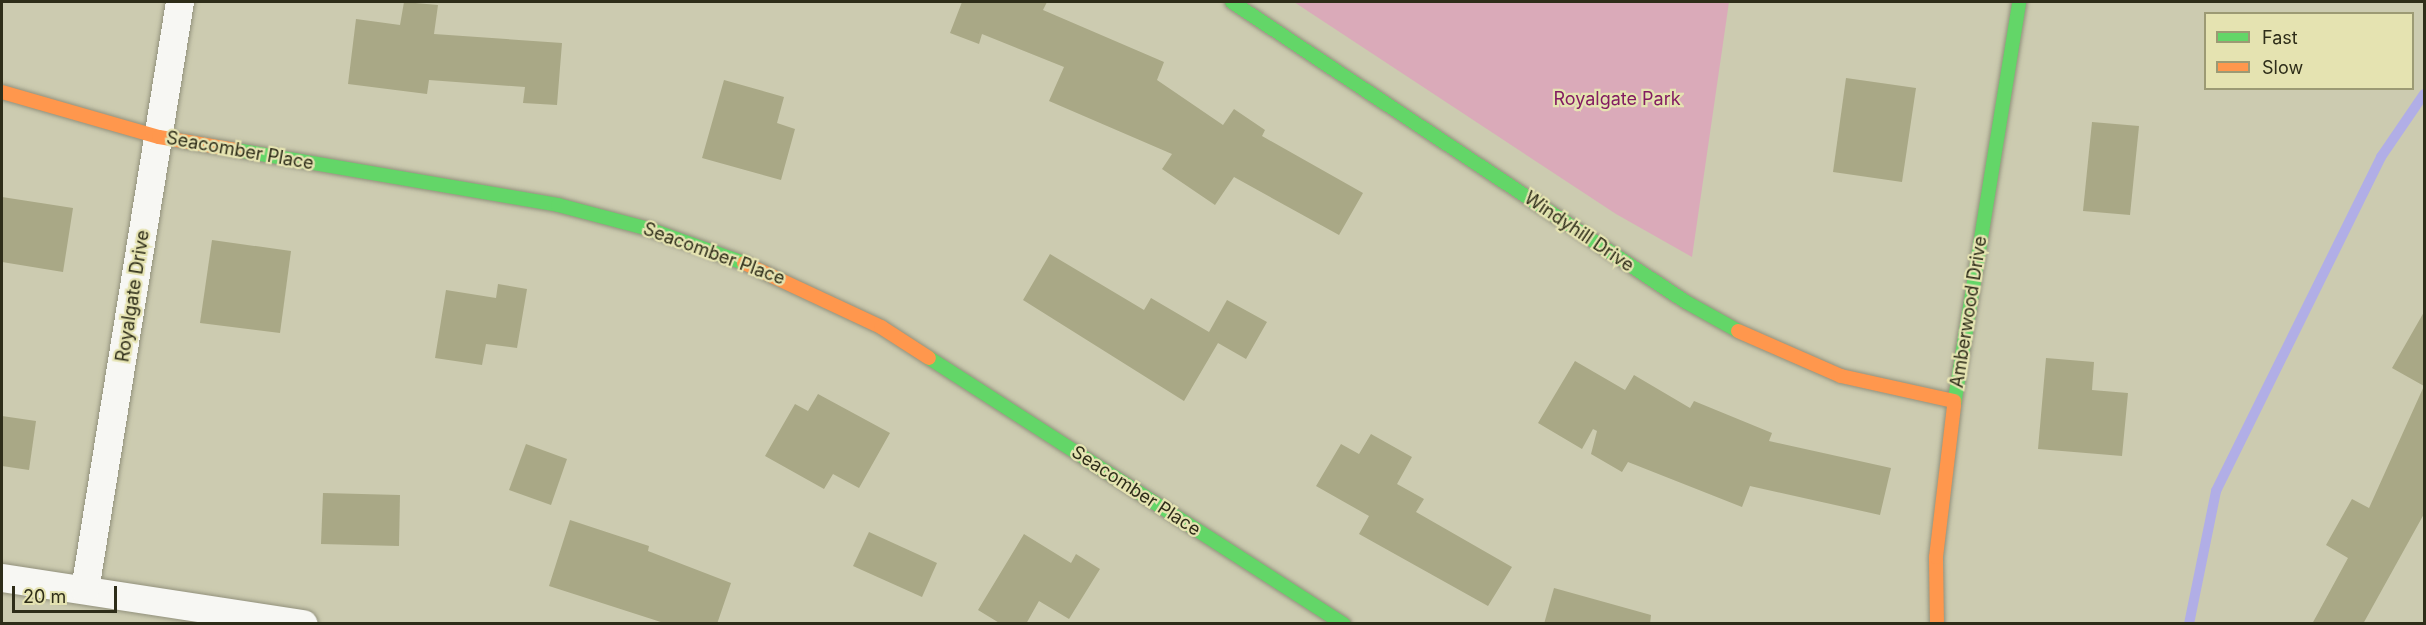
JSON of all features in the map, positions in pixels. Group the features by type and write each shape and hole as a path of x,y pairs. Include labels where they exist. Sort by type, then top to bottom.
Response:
{"street":[{"name":"Royalgate Drive","path":"85,590 180,2"},
{"name":"Windyhill Drive","path":"1232,2 1686,302 1759,343 1841,376 1954,401"},
{"name":"Amberwood Drive","path":"1937,624 1936,557 1954,401 2019,2"},
{"name":"Seacomber Place","path":"2,92 159,137 558,205 650,229 766,271 881,327 1344,624"},
{"path":"2,578 304,624"}],"green space":[{"name":"Royalgate Park","path":"1294,2 1729,2 1692,257 1616,214"}],"building":[{"path":"404,2 438,5 434,34 562,43 557,105 523,103 525,87 429,80 427,94 348,84 356,19 400,25"},
{"path":"962,2 1047,2 1043,10 1164,62 1157,80 1223,125 1234,109 1265,130 1262,136 1363,193 1339,235 1234,177 1215,205 1162,169 1172,154 1049,101 1064,67 982,34 979,44 950,33"},
{"path":"1846,78 1916,88 1902,182 1833,172"},
{"path":"724,80 784,97 777,123 795,129 781,180 702,158"},
{"path":"2092,122 2139,126 2130,215 2083,211"},
{"path":"2,197 73,208 63,272 2,262"},
{"path":"212,240 291,251 280,333 200,323"},
{"path":"1050,254 1144,310 1151,298 1209,332 1227,300 1267,322 1246,359 1218,343 1184,401 1023,300"},
{"path":"498,284 527,289 517,348 486,344 482,365 435,358 446,290 496,298"},
{"path":"2424,312 2424,386 2392,368"},
{"path":"2046,358 2094,362 2092,390 2128,393 2122,456 2038,449"},
{"path":"1575,361 1625,390 1634,375 1690,408 1694,401 1772,433 1769,441 1891,468 1880,515 1750,486 1742,507 1628,462 1622,472 1591,454 1597,431 1593,429 1582,449 1538,423"},
{"path":"2424,386 2424,514 2363,624 2312,624 2348,558 2326,545 2352,499 2369,508"},
{"path":"818,394 890,433 859,488 833,474 824,489 765,456 795,404 808,411"},
{"path":"2,416 36,421 29,470 2,466"},
{"path":"1371,434 1412,457 1397,484 1424,499 1416,512 1512,567 1488,606 1359,534 1369,516 1316,486 1341,444 1359,454"},
{"path":"526,444 567,459 551,505 509,490"},
{"path":"323,493 400,495 399,546 321,544"},
{"path":"570,520 649,546 648,551 731,583 717,624 667,624 549,586"},
{"path":"869,532 937,563 922,597 853,566"},
{"path":"1024,534 1071,563 1076,554 1100,569 1069,619 1039,601 1026,624 1001,624 978,610"},
{"path":"1554,588 1651,615 1650,624 1544,624"}],"waterway":[{"path":"2189,624 2216,491 2381,157 2424,94"}],"traffic: fast":[{"path":"1232,2 1686,302 1738,331"},
{"path":"1954,405 2019,2"},
{"path":"237,150 558,205 649,229 744,263"},
{"path":"929,358 1344,624"}],"traffic: slow":[{"path":"2,92 159,137 237,150"},
{"path":"744,263 881,327 929,358"},
{"path":"1738,331 1841,376 1954,401"},
{"path":"1937,624 1936,557 1954,405"}]}
